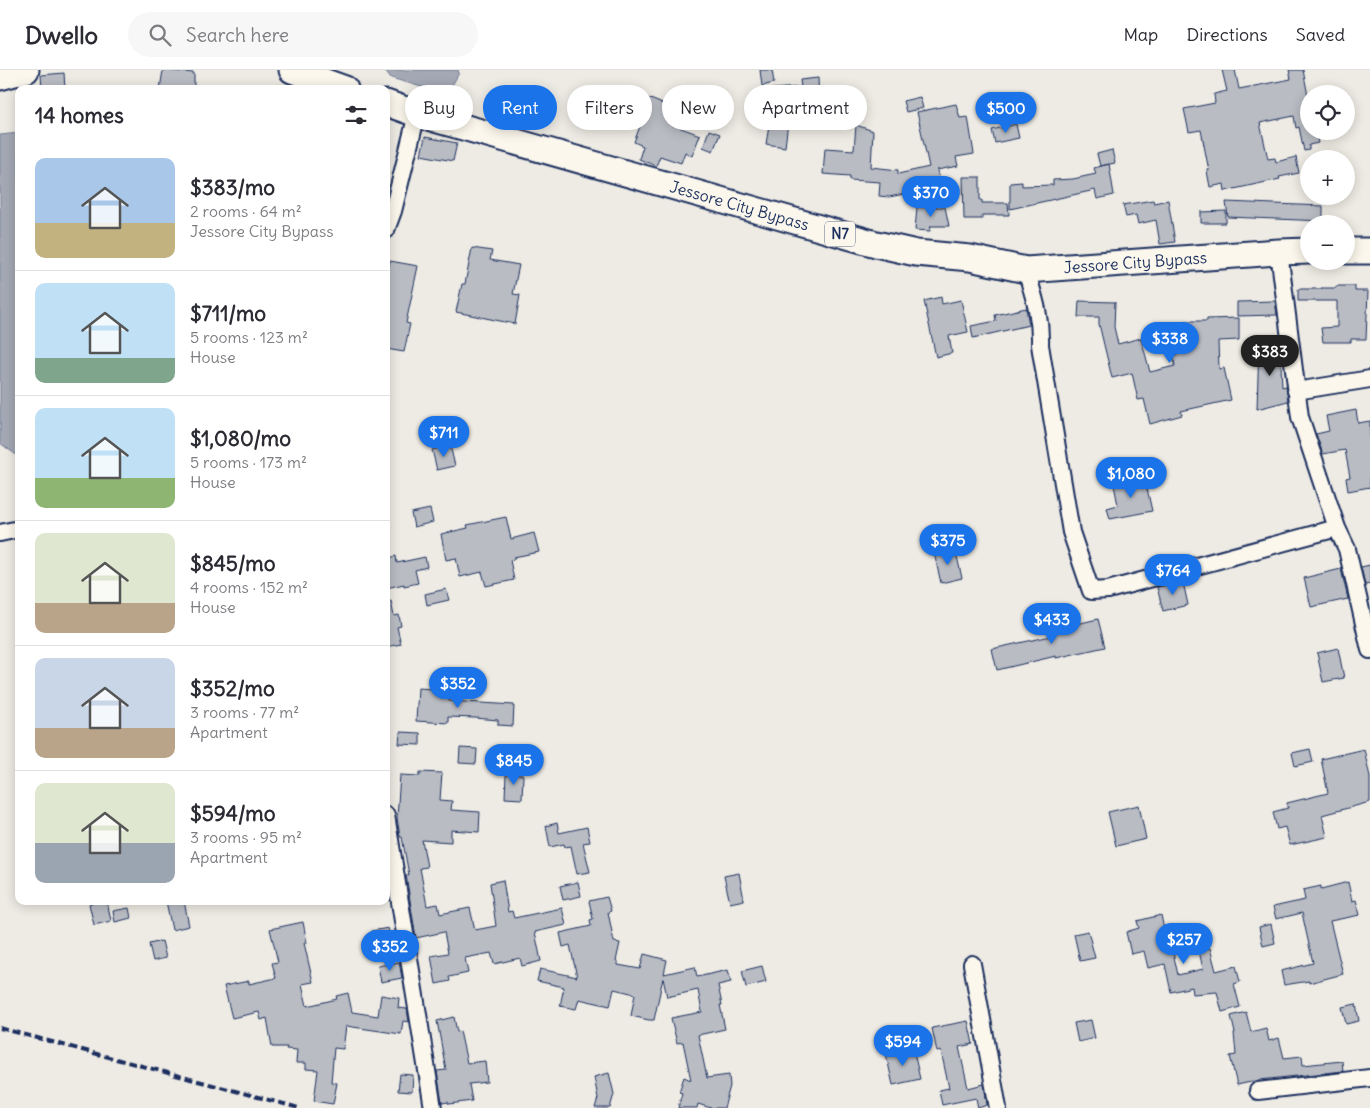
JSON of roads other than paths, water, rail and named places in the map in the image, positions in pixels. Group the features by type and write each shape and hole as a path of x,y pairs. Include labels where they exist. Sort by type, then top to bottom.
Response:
{"highway":[{"path":"0,78 26,70"},
{"path":"292,70 334,85"},
{"name":"Jessore City Bypass","path":"390,104 405,110"},
{"name":"Jessore City Bypass","path":"473,130 876,244 916,252 970,258 1026,270 1300,251"},
{"path":"1355,251 1370,250"}],"street":[{"path":"390,220 413,130"},
{"path":"1279,252 1300,417 1337,528 1347,549 1370,650"},
{"path":"1026,270 1038,309 1040,345 1071,532 1091,591 1108,590 1337,528"},
{"path":"1296,390 1370,379"},
{"path":"0,533 15,531"},
{"path":"390,840 433,1108"},
{"path":"972,964 998,1108"},
{"path":"1258,1090 1370,1078"}],"railway":[{"path":"0,1028 299,1108"}]}
